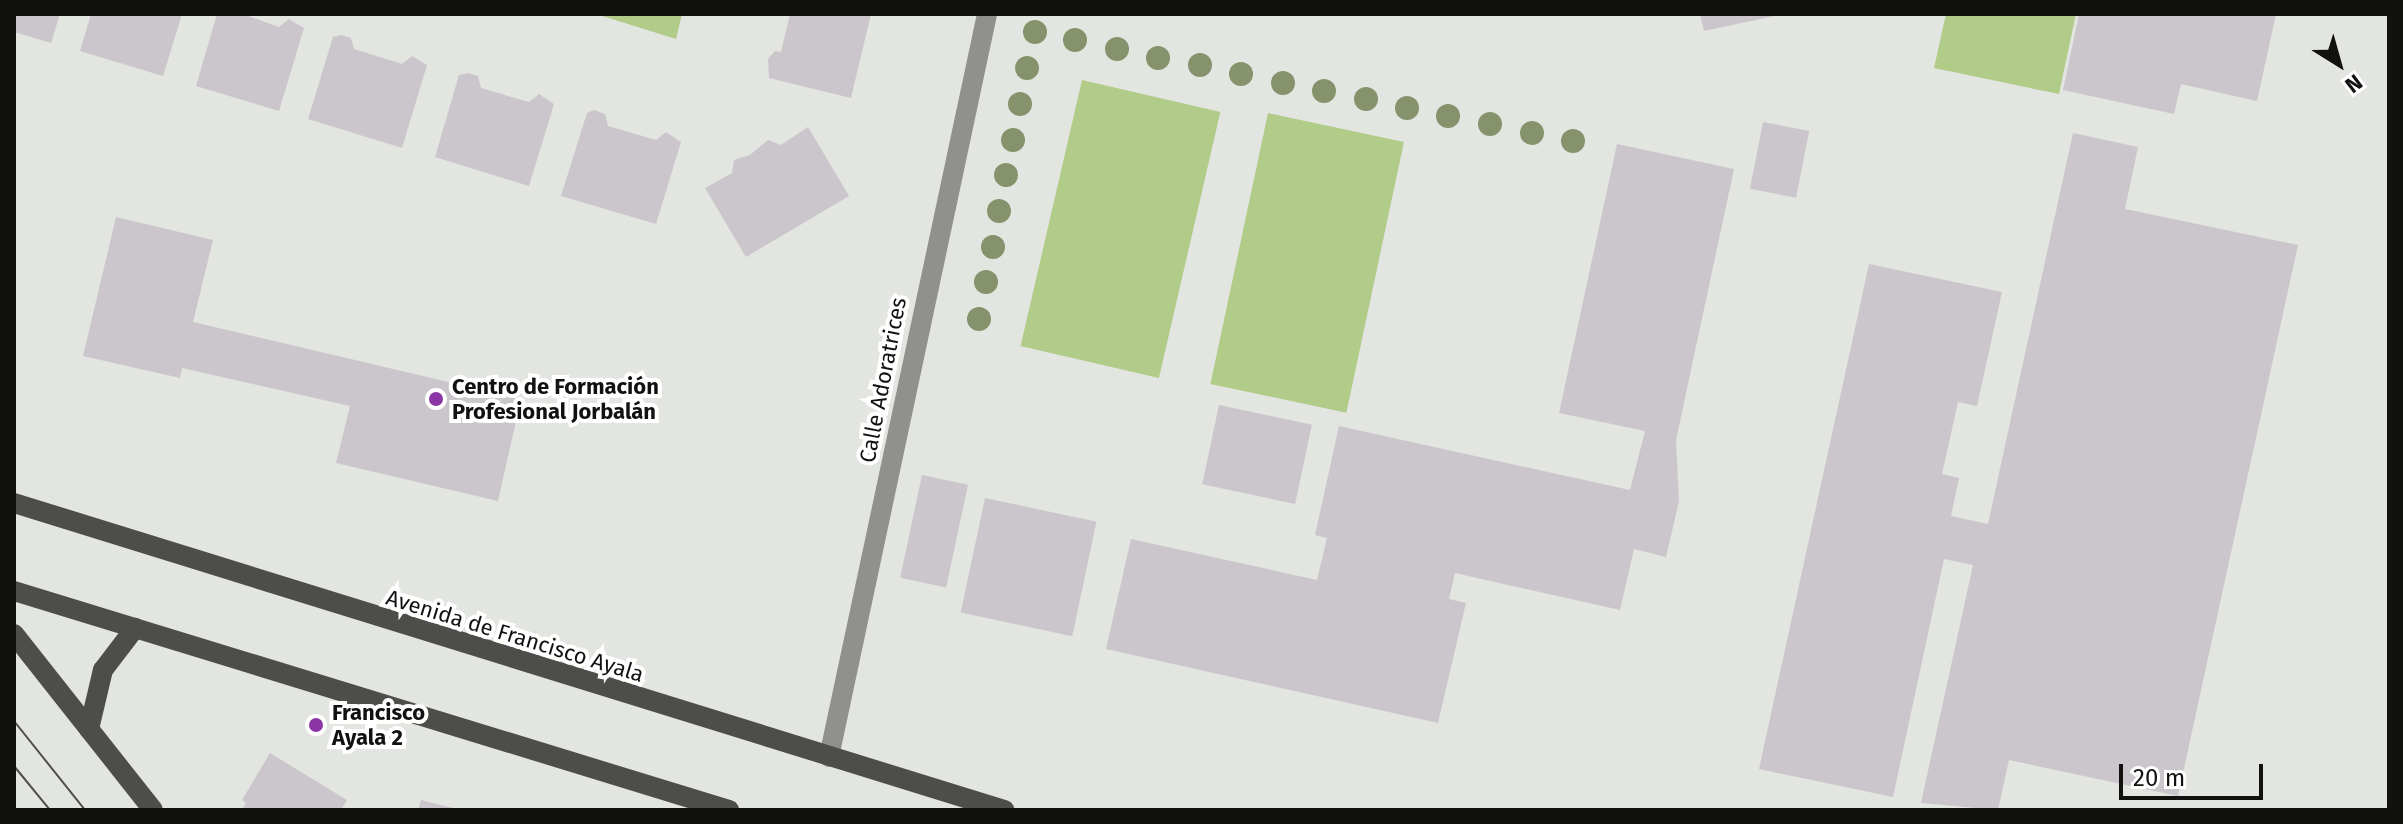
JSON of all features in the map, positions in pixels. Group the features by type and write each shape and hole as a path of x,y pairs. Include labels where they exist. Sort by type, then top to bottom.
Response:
{"main road":[{"name":"Avenida de Francisco Ayala","path":"14,503 1004,810"},
{"path":"14,591 729,810"},
{"path":"89,729 103,670 135,628"},
{"path":"14,634 153,810"}],"street":[{"name":"Calle Adoratrices","path":"829,757 987,14"}],"green space":[{"path":"596,14 682,14 676,39"},
{"path":"1946,14 2076,14 2059,94 1934,68"},
{"path":"1082,80 1220,112 1159,378 1021,346"},
{"path":"1268,113 1404,142 1346,413 1210,384"}],"building":[{"path":"14,14 60,14 51,43 14,32"},
{"path":"91,14 182,14 163,76 80,51"},
{"path":"217,14 243,14 279,27 289,19 304,28 279,111 196,86"},
{"path":"790,14 871,14 851,98 769,78 768,59 775,51 781,52"},
{"path":"1700,14 1779,14 1779,15 1704,31"},
{"path":"2079,14 2276,14 2257,101 2181,84 2174,114 2063,90"},
{"path":"341,35 351,38 354,49 402,64 412,56 427,65 402,148 308,119 333,37"},
{"path":"468,73 478,76 481,88 529,102 539,94 554,104 529,186 435,157 459,75"},
{"path":"594,110 605,114 608,126 656,140 666,132 681,142 656,224 561,196 587,113"},
{"path":"1763,122 1809,131 1796,198 1750,189"},
{"path":"808,127 849,196 746,257 705,188 732,173 734,160 750,155 768,140 781,145"},
{"path":"2073,133 2138,147 2125,209 2298,245 2178,796 2009,760 1998,810 1921,803 1973,565 1944,559 1893,797 1759,769 1869,264 2002,292 1977,406 1958,402 1942,474 1959,478 1951,516 1988,524"},
{"path":"1617,144 1734,169 1676,440 1679,501 1666,557 1634,549 1620,610 1455,573 1449,599 1466,603 1438,723 1106,649 1131,539 1317,580 1327,538 1315,535 1339,426 1630,490 1645,431 1559,413"},
{"path":"116,217 213,240 193,322 521,399 498,501 336,463 350,406 182,368 180,378 83,356"},
{"path":"1219,405 1312,425 1295,504 1202,484"},
{"path":"922,475 968,485 946,587 900,578"},
{"path":"985,498 1097,522 1072,636 961,612"},
{"path":"270,753 347,800 341,810 242,810 246,803 242,800"},
{"path":"421,800 457,809 457,810 418,810"}],"tram line":[{"path":"14,721 85,810"},
{"path":"14,766 50,810"}],"place":[{"name":"Centro de Formación Profesional Jorbalán","path":"436,399"},
{"name":"Francisco Ayala 2","path":"316,725"}]}
